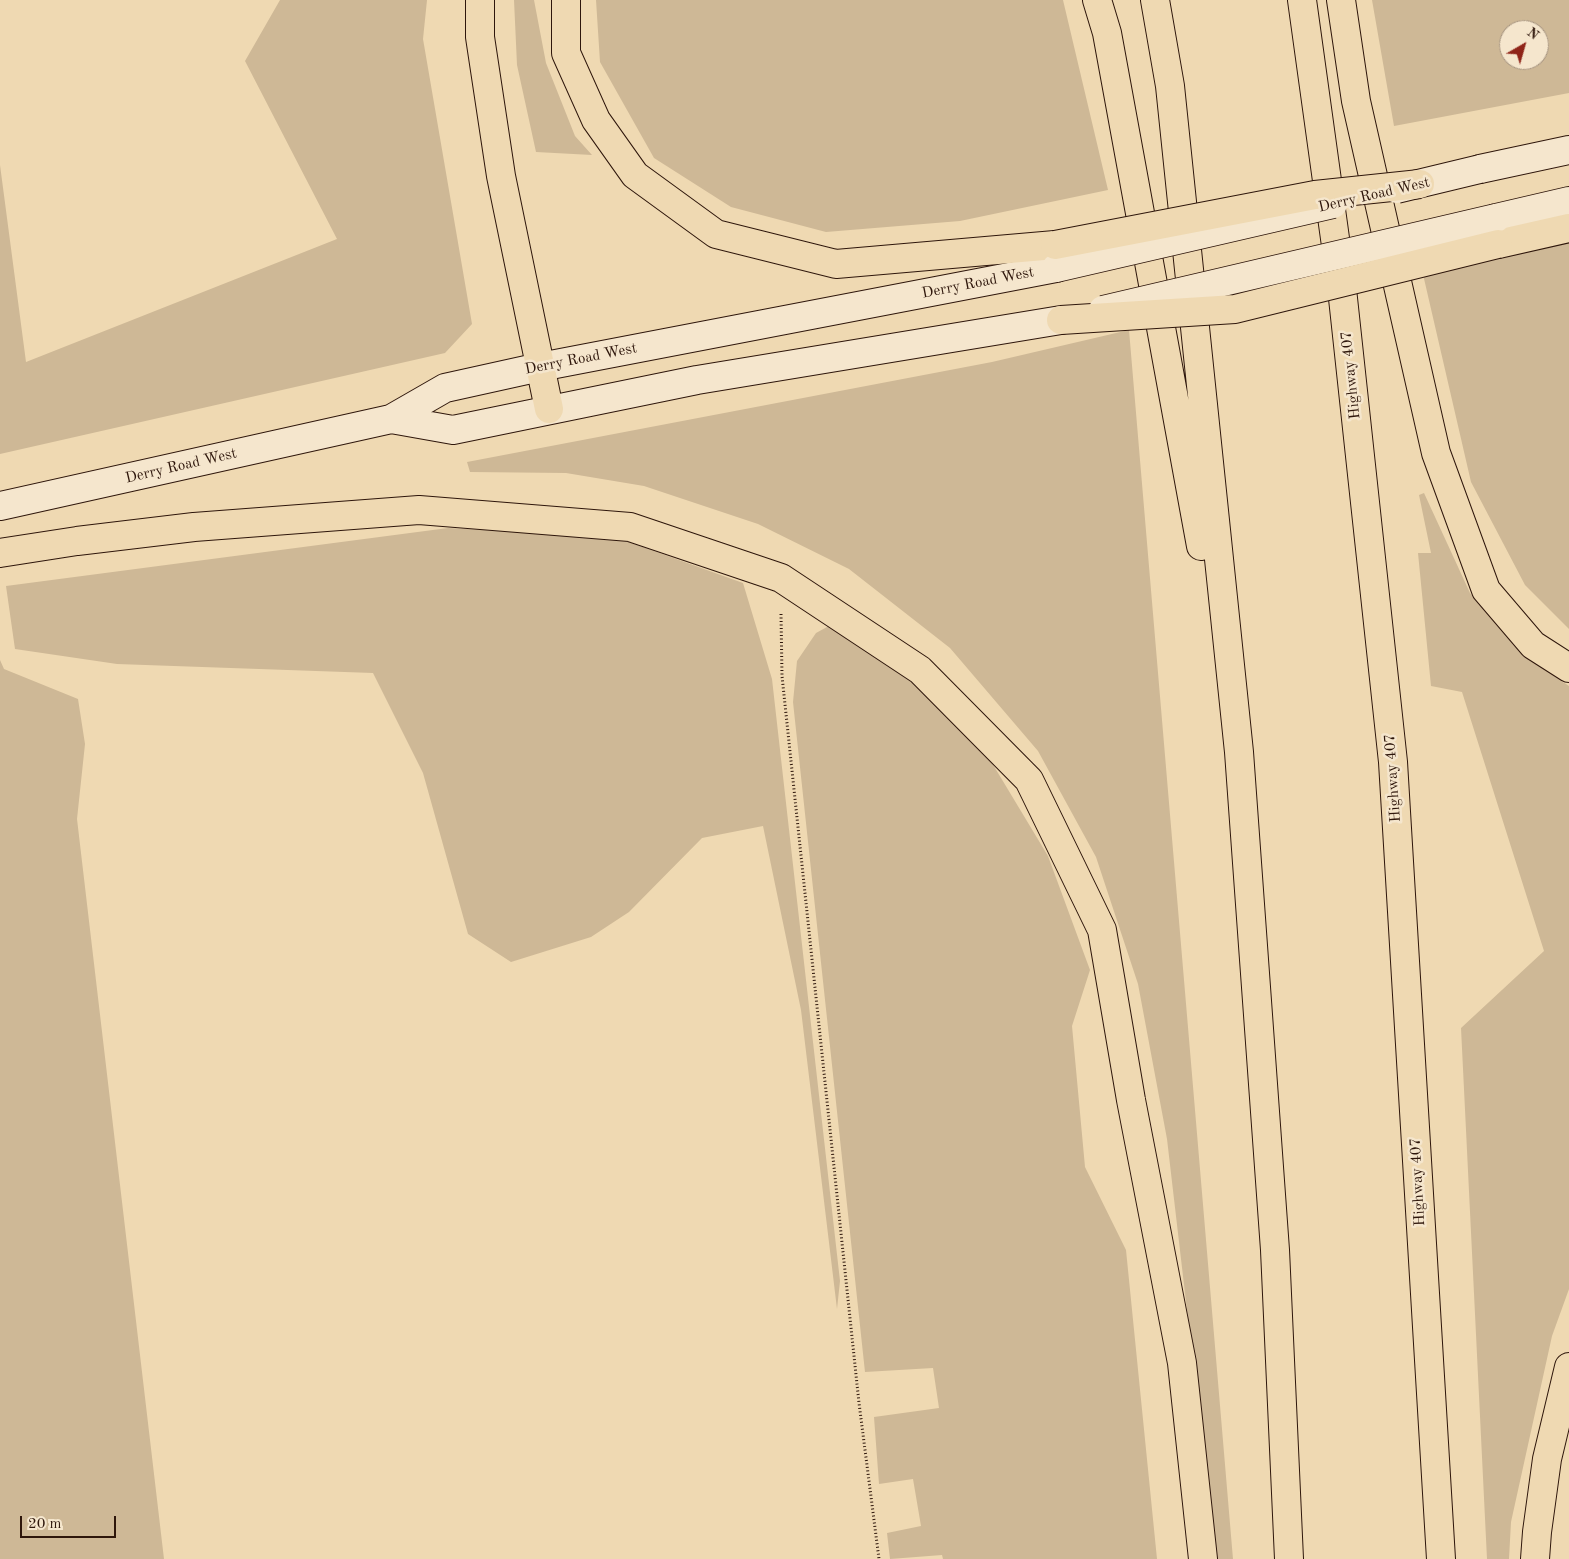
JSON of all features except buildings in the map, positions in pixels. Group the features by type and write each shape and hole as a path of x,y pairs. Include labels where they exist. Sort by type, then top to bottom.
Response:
{"highway":[{"path":"480,0 480,37 502,176 549,409"},
{"path":"566,0 566,53 596,120 635,175 716,234 836,264 1056,257 1315,195 1420,184"},
{"path":"1097,0 1107,33 1239,752"},
{"path":"1155,0 1170,86 1239,752 1275,1250 1290,1559"},
{"name":"Highway 407","path":"1302,0 1342,289 1393,762 1441,1559"},
{"path":"1341,0 1356,101 1436,453 1486,590 1533,645 1569,668"},
{"path":"1060,320 1235,308 1497,231 1569,228"},
{"path":"0,553 78,541 194,527 419,510 630,528 781,578 920,670 1029,780 1102,930 1131,1100 1182,1363 1203,1559"},
{"path":"1535,1559 1546,1459 1569,1367"}],"main road":[{"name":"Derry Road West","path":"1420,184 1569,150"},
{"path":"1497,231 1569,201"},
{"name":"Derry Road West","path":"0,506 391,419 445,388 1056,257"},
{"name":"Derry Road West","path":"391,419 453,430 697,380 1060,320"}],"path":[{"path":"781,578 782,676 859,1402 879,1559"}],"shaded area":[{"path":"280,0 427,0 423,39 472,324 445,353 0,454 0,165 26,362 337,239 245,61"},
{"path":"514,0 534,0 546,63 575,136 592,155 536,152 517,65"},
{"path":"596,0 1063,0 1108,190 960,221 826,232 731,207 654,158 600,62"},
{"path":"1372,0 1569,0 1569,93 1394,126"},
{"path":"1569,239 1569,629 1525,585 1471,482 1422,270"},
{"path":"1129,330 1233,1559 1216,1559 1167,1139 1138,984 1096,857 1038,751 950,648 849,569 758,524 644,486 566,473 470,472 467,462 992,362"},
{"path":"1424,493 1470,593 1524,656 1569,686 1569,1289 1552,1336 1511,1522 1509,1559 1487,1559 1461,1028 1544,951 1462,692 1431,686 1418,553 1431,553 1419,495"},
{"path":"448,528 615,537 743,583 772,679 840,1281 837,1309 801,1010 763,826 702,838 629,912 591,937 511,962 468,934 423,773 373,673 117,664 15,649 6,586"},
{"path":"838,621 915,680 992,763 1048,856 1090,970 1072,1026 1085,1167 1126,1250 1157,1559 943,1559 942,1555 890,1559 887,1533 921,1526 913,1479 879,1484 874,1417 939,1408 933,1368 865,1372 793,702 797,661 816,633"},
{"path":"0,660 4,669 78,699 85,744 77,819 164,1559 0,1559"}]}
